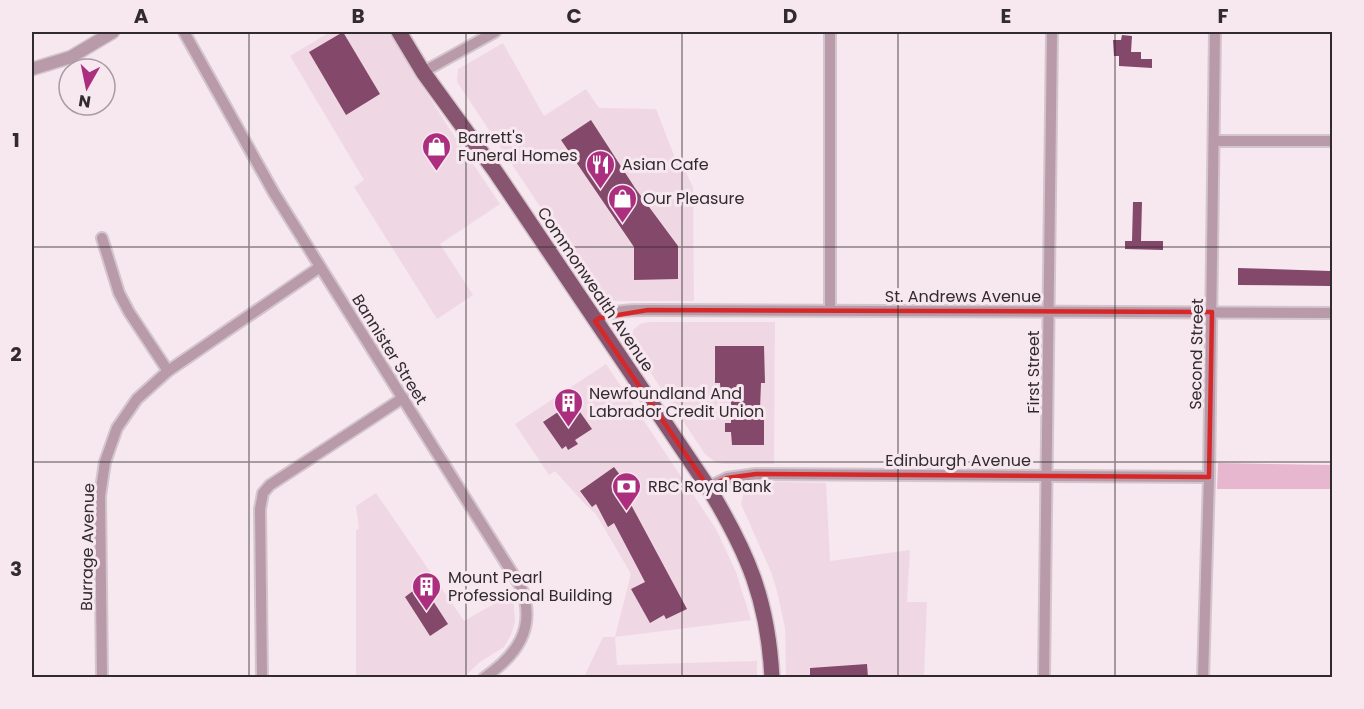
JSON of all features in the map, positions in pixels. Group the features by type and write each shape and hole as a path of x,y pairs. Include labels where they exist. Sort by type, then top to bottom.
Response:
{"main road":[{"name":"Commonwealth Avenue","path":"399,32 423,72 495,171 708,487 738,537 757,586 765,616 772,678"}],"street":[{"path":"32,69 71,57 113,32"},
{"name":"Bannister Street","path":"184,32 260,171 518,581 524,595 526,617 522,639 505,662 484,678"},
{"path":"423,72 495,32"},
{"path":"830,32 830,310"},
{"name":"First Street","path":"1044,678 1052,32"},
{"name":"Second Street","path":"1203,678 1209,477 1215,32"},
{"path":"1214,141 1332,141"},
{"path":"102,238 119,293 168,371"},
{"name":"Burrage Avenue","path":"102,678 100,496 110,446 126,413 145,391 168,371 320,267"},
{"name":"St. Andrews Avenue","path":"595,321 610,314 635,310 1332,313"},
{"path":"262,678 260,509 263,493 270,485 403,398"},
{"name":"Edinburgh Avenue","path":"708,487 727,478 756,474 1209,477"}],"highlighted area":[{"path":"648,310 1212,312 1209,477 756,474 727,478 708,487 595,321 600,318"}],"shaded area":[{"path":"330,32 389,32 500,204 440,244 473,295 437,319 354,187 364,180 290,56"},
{"path":"503,43 544,116 586,89 599,108 656,109 675,158 680,160 693,187 694,301 616,301 604,300 604,297 599,295 457,82 458,69"},
{"path":"650,322 775,322 774,464 723,464 715,462 705,454 632,345 633,330 640,324"},
{"path":"606,364 716,529 736,572 751,620 615,637 631,574 596,514 555,471 549,475 515,424"},
{"path":"1218,463 1332,465 1332,489 1217,489"},
{"path":"778,482 826,483 830,561 910,550 907,602 927,602 924,677 786,677 785,628 777,591 741,504 743,495 749,488"},
{"path":"376,493 464,621 513,593 515,622 504,647 480,662 464,677 356,678 356,530 359,529 356,506"},
{"path":"603,637 615,637 617,665 757,661 757,677 584,677"}],"building":[{"path":"343,32 380,94 346,115 309,52"},
{"path":"1122,35 1132,36 1131,52 1141,52 1141,59 1152,59 1152,68 1119,66 1119,56 1114,56 1113,40 1121,40"},
{"path":"591,120 635,188 678,246 678,279 634,280 634,247 561,140"},
{"path":"1133,202 1142,202 1141,241 1163,241 1163,250 1125,249 1125,241 1132,241"},
{"path":"1238,268 1330,271 1330,286 1238,285"},
{"path":"715,346 764,346 765,383 761,383 760,409 764,409 764,445 732,445 731,432 725,432 725,423 731,423 731,396 721,396 720,383 715,383"},
{"name":"Newfoundland And Labrador Credit Union","path":"573,402 592,429 575,440 578,444 568,450 566,446 562,449 543,422"},
{"path":"614,467 626,483 621,486 687,609 666,619 664,615 650,623 631,589 645,582 614,523 608,527 596,504 592,507 580,491"},
{"name":"Mount Pearl Professional Building","path":"422,584 448,624 430,636 405,597"},
{"path":"867,664 868,678 810,678 810,668"}],"place":[{"name":"Barrett's Funeral Homes","path":"437,172"},
{"name":"Asian Cafe","path":"601,190"},
{"name":"Our Pleasure","path":"622,224"},
{"name":"Newfoundland And Labrador Credit Union","path":"568,428"},
{"name":"RBC Royal Bank","path":"627,512"},
{"name":"Mount Pearl Professional Building","path":"427,612"}]}
